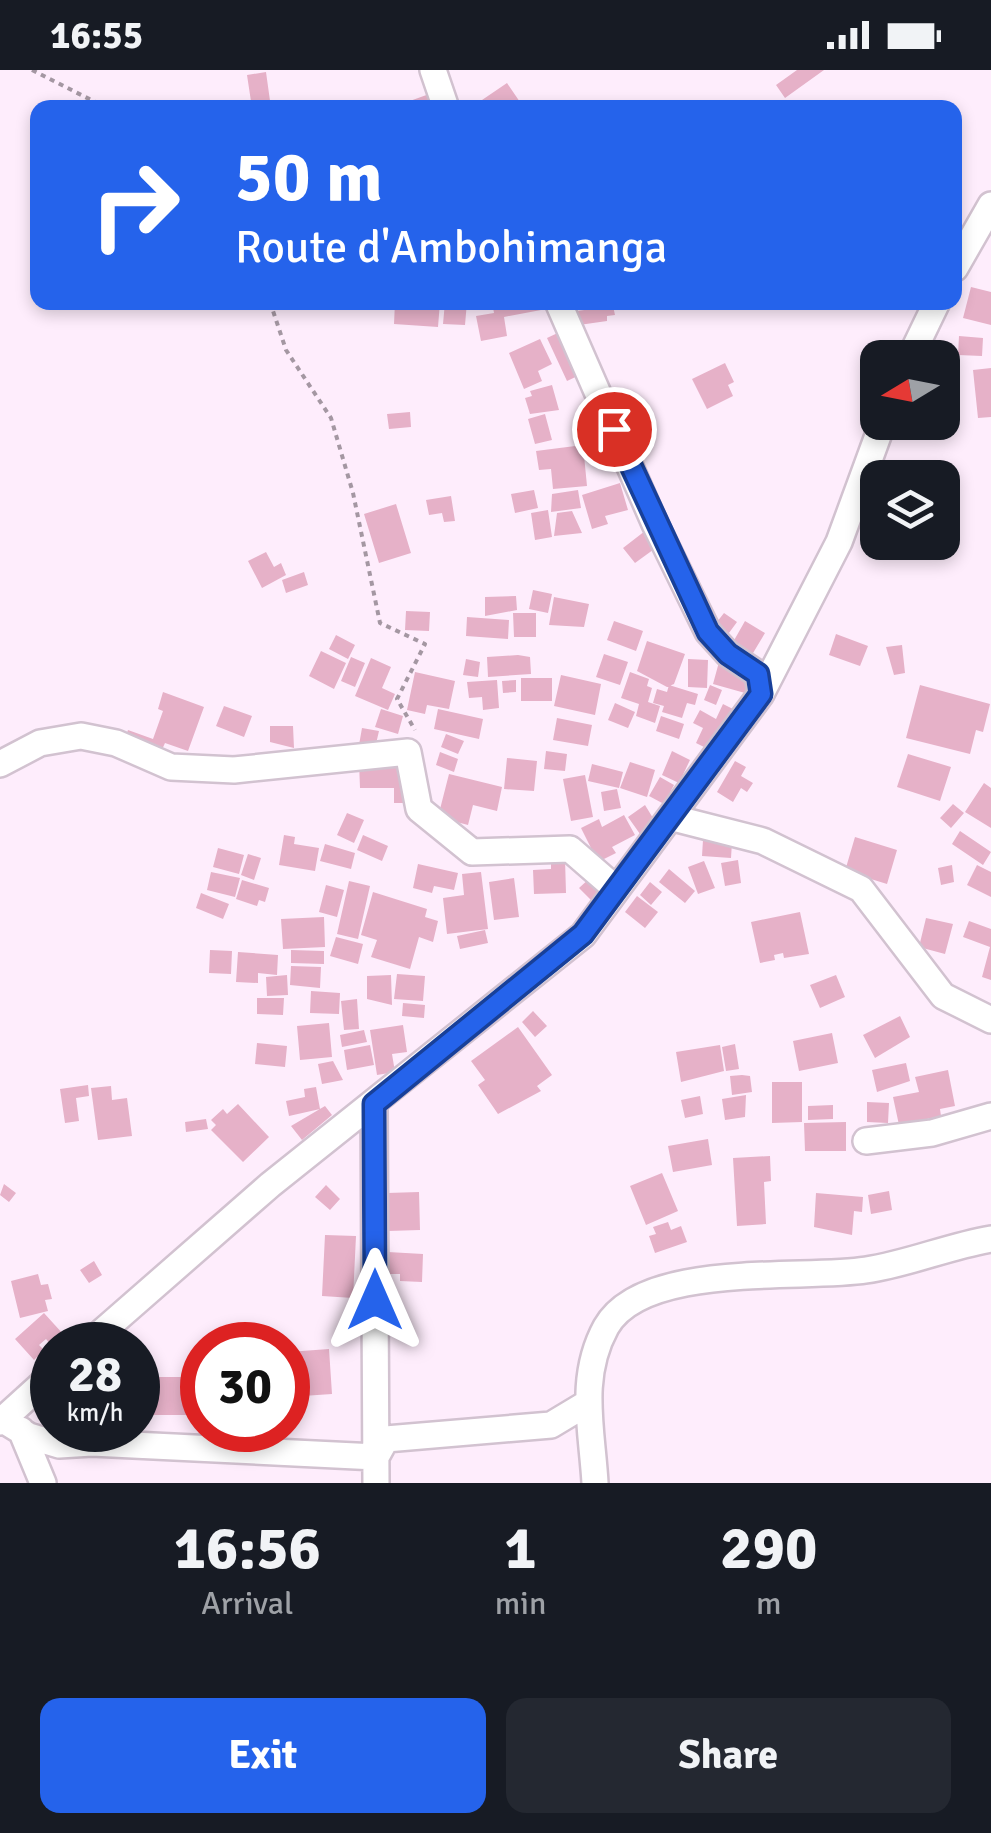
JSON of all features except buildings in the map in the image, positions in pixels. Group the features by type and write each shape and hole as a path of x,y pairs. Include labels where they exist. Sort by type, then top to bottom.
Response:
{"street":[{"path":"433,70 443,100"},
{"path":"962,256 991,205"},
{"path":"561,310 654,524 708,632 728,654 758,674 761,694"},
{"path":"919,340 933,310"},
{"path":"113,1322 270,1185 583,934 673,818 761,694 839,542 876,440"},
{"path":"0,764 40,743 80,736 116,743 171,767 234,770 408,752 420,809 472,852 570,849 616,889"},
{"path":"673,818 763,841 861,889 942,996 991,1020"},
{"path":"374,1104 376,1470"},
{"path":"866,1141 932,1133 991,1116"},
{"path":"595,1483 586,1404 596,1352 607,1324 622,1309 696,1279 866,1270 991,1238"},
{"path":"6,1422 30,1397"},
{"path":"376,1470 386,1439 552,1425 586,1404"},
{"path":"6,1422 60,1446 92,1443 376,1470"},
{"path":"6,1422 42,1483"}],"path":[{"path":"32,70 91,100"},
{"path":"273,310 286,350 331,418 353,494 380,623 425,644 397,699 415,730 408,752"}],"route":[{"path":"375,1300 374,1104 583,934 673,818 761,694 758,674 728,654 708,632 654,524 614,429"}]}
